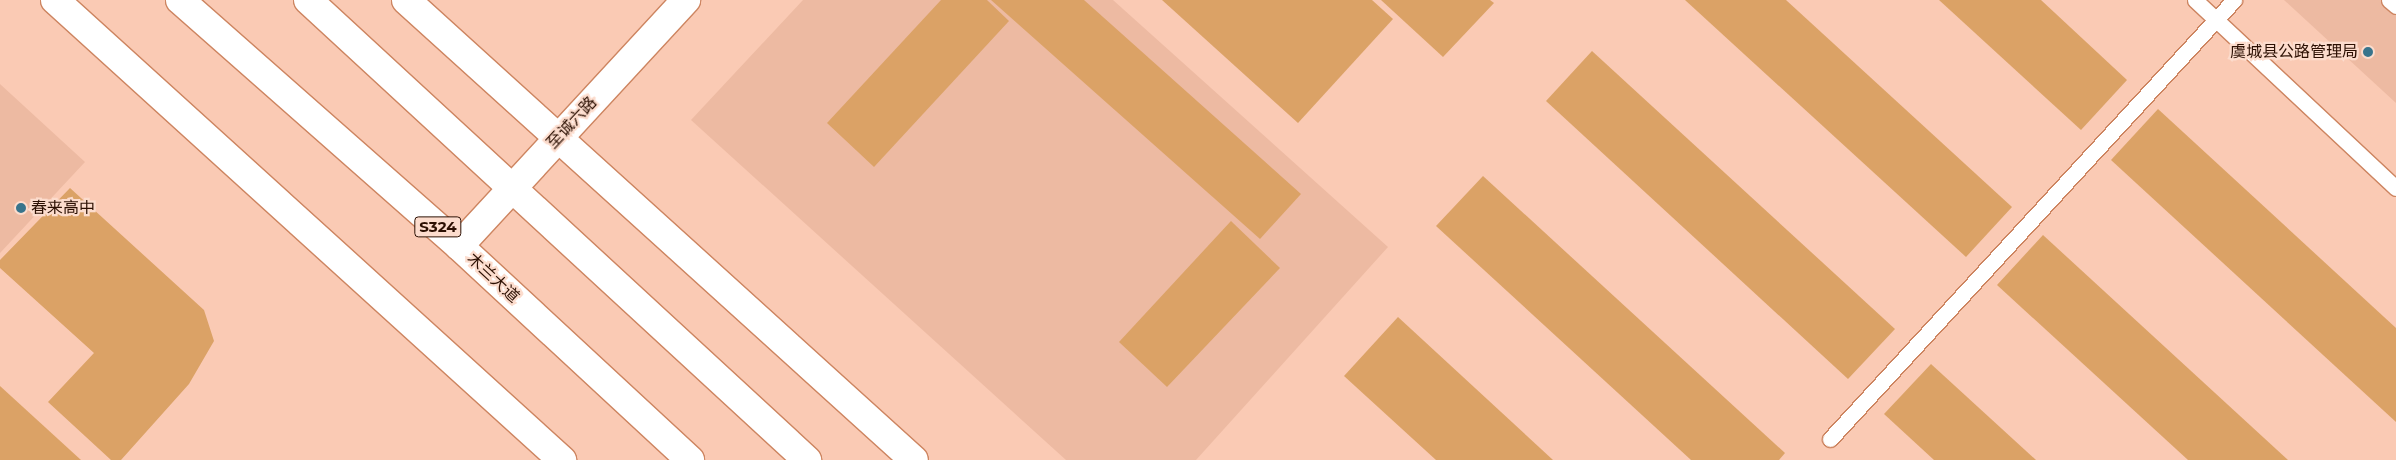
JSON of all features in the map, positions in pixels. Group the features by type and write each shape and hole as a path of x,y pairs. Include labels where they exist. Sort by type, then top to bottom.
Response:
{"main road":[{"path":"55,0 562,460"},
{"name":"木兰大道","path":"180,0 459,246 690,460"},
{"path":"308,0 807,460"},
{"path":"406,0 914,460"},
{"name":"至诚六路","path":"459,246 686,0"}],"lane":[{"path":"2196,0 2396,188"},
{"path":"1830,439 2234,0"},
{"path":"2389,0 2396,6"}],"shaded area":[{"path":"803,0 1113,0 1388,247 1196,460 1066,460 691,120"},
{"name":"虞城县公路管理局","path":"2284,0 2396,0 2396,103"},
{"name":"春来高中","path":"0,84 85,162 0,253"}],"building":[{"path":"941,0 987,0 1009,21 874,167 827,123"},
{"path":"991,0 1084,0 1301,194 1260,239"},
{"path":"1162,0 1372,0 1393,19 1298,123"},
{"path":"1381,0 1490,0 1494,3 1443,57"},
{"path":"1685,0 1786,0 2012,207 1966,257"},
{"path":"1939,0 2041,0 2127,80 2081,130"},
{"path":"1592,51 1895,329 1848,379 1546,101"},
{"path":"2158,109 2396,328 2396,422 2111,160"},
{"path":"1483,176 1785,453 1779,460 1691,460 1436,226"},
{"path":"70,188 204,310 214,341 189,384 121,460 111,460 48,402 94,353 0,268 0,260"},
{"path":"1231,221 1280,268 1167,387 1119,342"},
{"path":"2043,235 2288,460 2188,460 1997,285"},
{"path":"1398,317 1553,460 1436,460 1344,376"},
{"path":"1931,364 2036,460 1934,460 1884,414"},
{"path":"0,386 81,460 0,460"}],"place":[{"name":"虞城县公路管理局","path":"2368,52"},
{"name":"春来高中","path":"21,208"}]}
